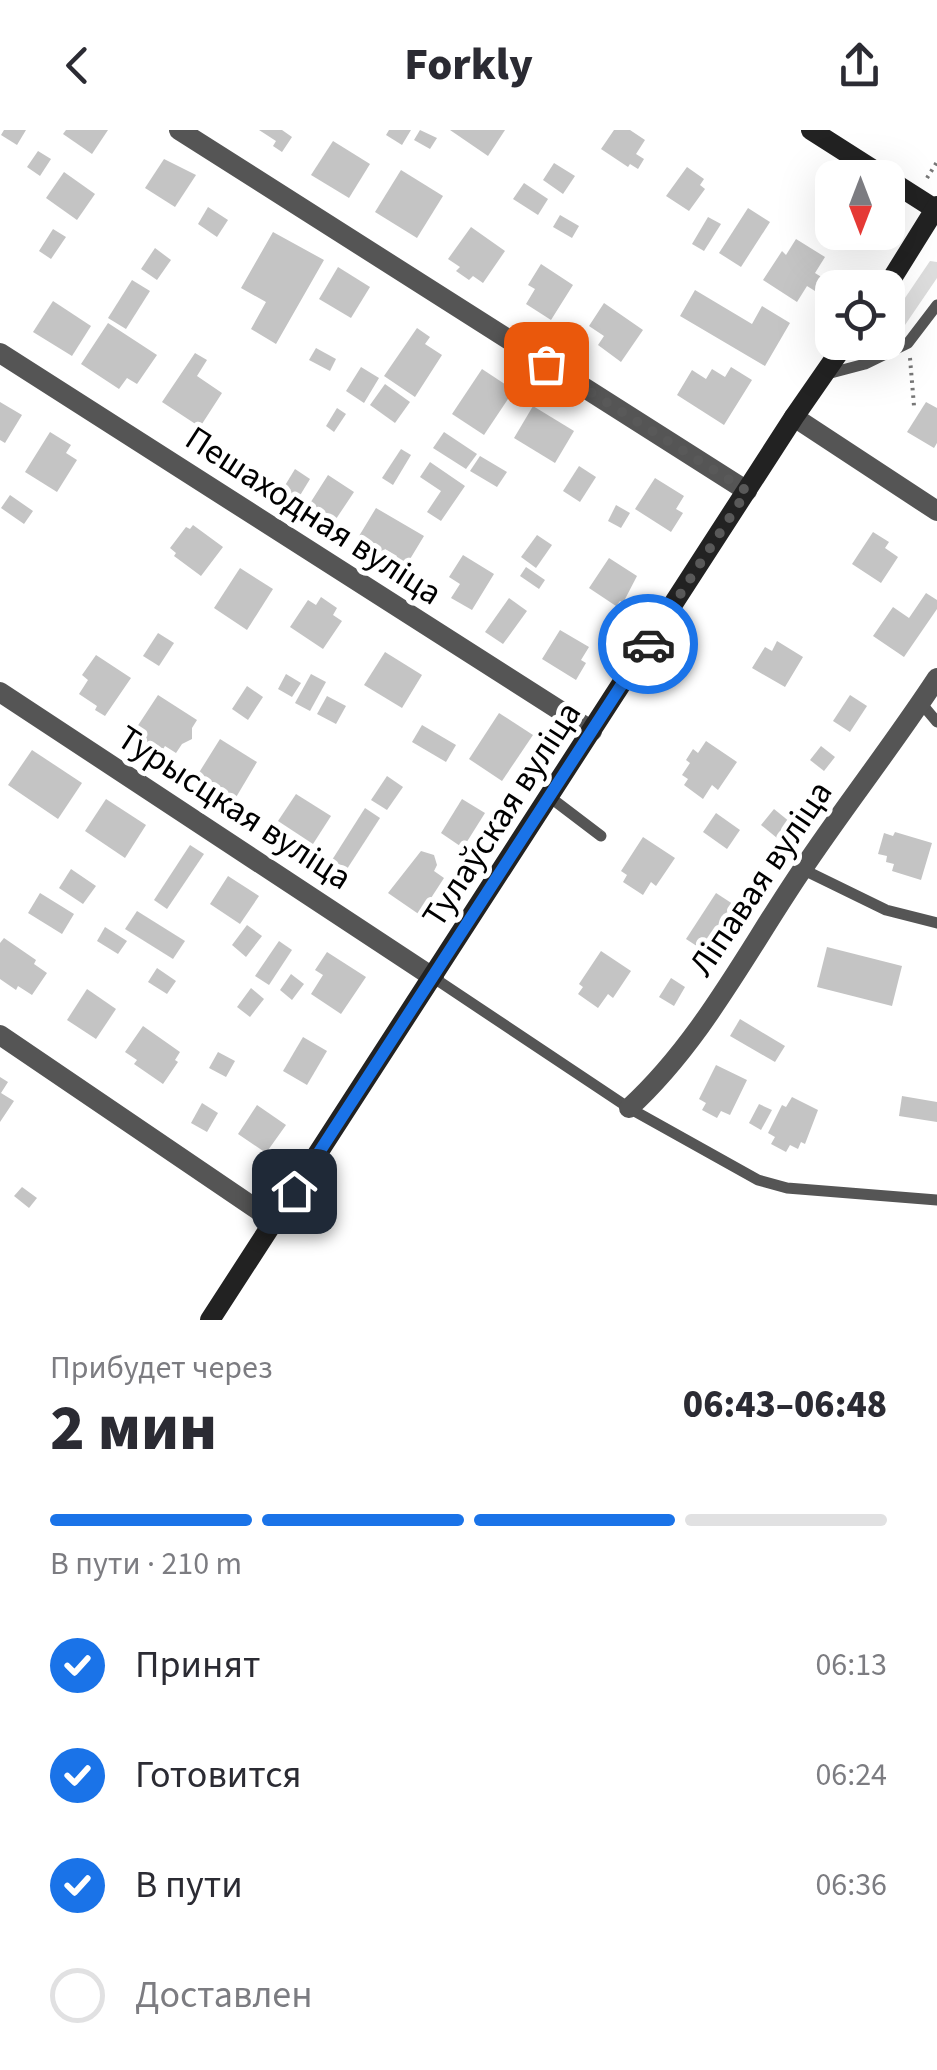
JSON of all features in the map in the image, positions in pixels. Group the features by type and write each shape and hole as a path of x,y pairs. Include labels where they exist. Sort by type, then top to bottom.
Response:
{"main road":[{"path":"812,130 934,217 898,270"},
{"name":"Тулаўская вуліца","path":"210,1320 832,360"}],"street":[{"path":"179,130 747,491"},
{"name":"Пешаходная вуліца","path":"0,354 592,731"},
{"path":"794,417 937,512"},
{"name":"Ліпавая вуліца","path":"630,1108 684,1051 802,869 937,678"},
{"name":"Турысцкая вуліца","path":"0,692 434,978"},
{"path":"0,1035 274,1222"}],"lane":[{"path":"822,374 865,364 908,343 937,305"},
{"path":"920,703 937,722"},
{"path":"550,798 601,836"},
{"path":"802,869 886,910 937,923"},
{"path":"434,978 630,1108 758,1180 786,1188 937,1200"}],"path":[{"path":"908,343 914,406"}],"shaded area":[{"path":"930,261 937,262 937,278 905,325 905,298"}],"building":[{"path":"4,130 26,130 17,145 1,135"},
{"path":"66,130 108,130 92,154 63,134"},
{"path":"259,130 282,130 292,137 282,152 273,146 276,141"},
{"path":"389,130 411,130 402,145 386,135"},
{"path":"420,130 437,138 430,149 414,140"},
{"path":"450,130 505,130 488,156"},
{"path":"614,130 630,130 645,140 636,154 644,159 638,169 601,149"},
{"path":"333,141 370,164 349,198 311,175"},
{"path":"38,151 51,159 40,176 27,167"},
{"path":"164,159 196,175 175,207 145,188"},
{"path":"554,163 575,176 563,194 543,180"},
{"path":"687,167 704,179 700,185 705,189 689,211 666,196"},
{"path":"401,170 443,196 417,238 375,212"},
{"path":"64,172 95,194 77,220 46,198"},
{"path":"524,183 548,199 538,215 513,199"},
{"path":"208,207 228,220 217,237 198,224"},
{"path":"748,208 770,222 741,267 719,253"},
{"path":"560,215 579,226 572,238 553,227"},
{"path":"708,217 721,224 704,251 692,244"},
{"path":"471,227 505,251 483,283 473,276 469,280 448,259"},
{"path":"53,229 66,237 51,259 39,251"},
{"path":"273,232 324,260 276,344 251,329 266,302 241,288"},
{"path":"796,239 825,257 815,270 815,291 807,286 797,302 763,280 782,251 786,255"},
{"path":"155,248 171,260 157,280 141,269"},
{"path":"541,264 573,285 551,320 526,304 535,289 528,285"},
{"path":"338,267 370,287 351,318 319,299"},
{"path":"132,280 150,291 126,329 108,318"},
{"path":"695,290 752,324 762,306 790,323 765,366 680,316"},
{"path":"53,301 91,326 72,356 33,332"},
{"path":"604,303 643,330 621,362 598,345 604,336 589,326"},
{"path":"108,323 157,355 137,384 127,378 119,389 81,364"},
{"path":"417,328 430,337 425,344 442,355 415,397 384,376"},
{"path":"316,348 336,359 330,371 309,360"},
{"path":"195,353 207,360 197,376 222,393 200,427 162,402"},
{"path":"361,367 379,378 364,403 346,391"},
{"path":"731,367 752,380 724,425 677,395 692,370 706,379 712,369 725,377"},
{"path":"482,369 514,390 484,435 452,414"},
{"path":"385,384 410,402 395,423 370,405"},
{"path":"0,402 22,415 5,443 0,440"},
{"path":"926,402 937,408 934,448 907,432"},
{"path":"533,406 574,431 555,463 514,438"},
{"path":"337,408 346,414 334,432 326,426"},
{"path":"50,432 71,445 66,453 77,460 57,492 25,472"},
{"path":"444,432 477,454 466,469 433,448"},
{"path":"401,449 411,455 393,485 382,478"},
{"path":"480,456 507,472 497,487 470,471"},
{"path":"430,462 465,486 441,521 427,512 441,491 420,477"},
{"path":"579,466 596,477 580,502 563,491"},
{"path":"295,469 310,479 296,502 281,492"},
{"path":"328,475 354,492 330,528 308,514 311,511 307,508"},
{"path":"655,478 684,496 676,509 683,513 671,532 635,509"},
{"path":"10,495 33,511 24,524 1,508"},
{"path":"616,505 630,513 621,528 608,521"},
{"path":"376,508 424,536 404,569 393,563 397,556 385,549 383,553 359,536"},
{"path":"193,525 223,547 201,576 174,556 176,553 170,548 186,527 190,529"},
{"path":"873,532 889,542 885,548 898,557 881,583 852,564"},
{"path":"537,535 552,545 536,568 521,557"},
{"path":"463,555 494,574 472,610 451,598 460,584 449,577"},
{"path":"609,558 637,576 623,603 620,601 616,606 589,588"},
{"path":"526,567 545,580 539,589 520,576"},
{"path":"240,568 273,589 247,630 214,608"},
{"path":"926,593 937,600 937,609 904,657 873,636 893,607 909,618"},
{"path":"321,597 337,608 333,615 342,621 323,649 290,627 308,600 316,605"},
{"path":"509,598 527,611 503,644 485,632"},
{"path":"560,630 589,647 581,660 586,663 576,680 542,659"},
{"path":"158,633 174,643 159,666 143,656"},
{"path":"777,641 803,657 785,687 752,668 765,647 772,651"},
{"path":"385,652 422,675 402,708 364,685"},
{"path":"96,655 131,678 105,716 79,694 88,680 82,675"},
{"path":"286,674 301,683 292,697 278,689"},
{"path":"311,674 326,682 310,711 295,703"},
{"path":"247,686 263,697 248,720 232,709"},
{"path":"158,695 197,720 192,739 176,753 165,746 162,751 133,733"},
{"path":"850,695 867,706 850,732 833,721"},
{"path":"327,696 346,706 336,724 317,714"},
{"path":"499,713 533,735 502,781 469,759"},
{"path":"422,725 456,745 446,762 412,742"},
{"path":"220,739 257,762 235,799 195,779"},
{"path":"706,741 737,762 718,790 712,785 703,799 684,785 688,779 682,775 693,749 698,753"},
{"path":"821,746 835,757 824,771 810,760"},
{"path":"32,750 82,783 58,819 8,785"},
{"path":"387,776 403,787 387,810 371,800"},
{"path":"296,794 331,816 313,844 278,821"},
{"path":"106,799 146,825 125,858 85,831"},
{"path":"462,799 485,813 463,848 441,833"},
{"path":"365,808 380,818 347,869 332,860"},
{"path":"774,809 790,822 777,838 761,825"},
{"path":"716,813 740,830 727,849 703,832"},
{"path":"895,832 932,843 921,880 892,871 894,864 886,862 887,856 878,854 884,833 893,836"},
{"path":"643,837 675,858 656,886 651,882 643,895 623,882 627,875 621,871"},
{"path":"190,845 204,854 167,909 154,900"},
{"path":"421,851 434,855 434,871 444,878 420,915 388,893"},
{"path":"71,869 96,886 83,904 59,888"},
{"path":"228,876 259,896 240,924 210,904"},
{"path":"40,893 74,914 62,934 28,913"},
{"path":"716,893 739,908 709,954 686,939"},
{"path":"137,911 185,941 173,959 125,929"},
{"path":"247,925 262,936 246,957 232,945"},
{"path":"105,927 127,941 118,954 97,941"},
{"path":"4,938 36,960 34,964 47,973 32,995 0,979 0,943"},
{"path":"279,941 292,950 269,985 255,976"},
{"path":"827,947 902,966 892,1006 817,987"},
{"path":"601,951 631,971 613,998 608,994 598,1008 578,994 583,987 579,984"},
{"path":"327,952 366,977 341,1014 311,994 323,975 315,970"},
{"path":"157,968 176,981 167,994 148,982"},
{"path":"291,974 304,984 292,1000 280,990"},
{"path":"671,978 685,987 674,1006 659,997"},
{"path":"251,988 264,999 250,1017 237,1007"},
{"path":"87,989 116,1009 96,1039 67,1020"},
{"path":"740,1019 785,1046 775,1062 730,1036"},
{"path":"143,1026 180,1052 163,1084 134,1064 137,1060 125,1052"},
{"path":"303,1037 327,1051 307,1085 283,1071"},
{"path":"218,1052 235,1061 226,1077 209,1068"},
{"path":"716,1065 747,1080 730,1115 721,1111 717,1118 702,1110 706,1103 699,1099"},
{"path":"0,1077 8,1082 1,1093 14,1101 0,1122"},
{"path":"902,1096 937,1102 937,1122 899,1116"},
{"path":"792,1097 818,1110 805,1144 801,1142 798,1149 790,1145 786,1152 771,1144 775,1137 768,1133 782,1105 786,1107"},
{"path":"202,1103 218,1113 207,1132 191,1123"},
{"path":"759,1104 772,1110 761,1130 749,1123"},
{"path":"257,1105 286,1125 266,1153 238,1134"},
{"path":"22,1187 37,1198 29,1208 14,1196"}],"way so far":[{"path":"546,364 747,491 648,644"}],"route":[{"path":"294,1191 648,644"}]}
